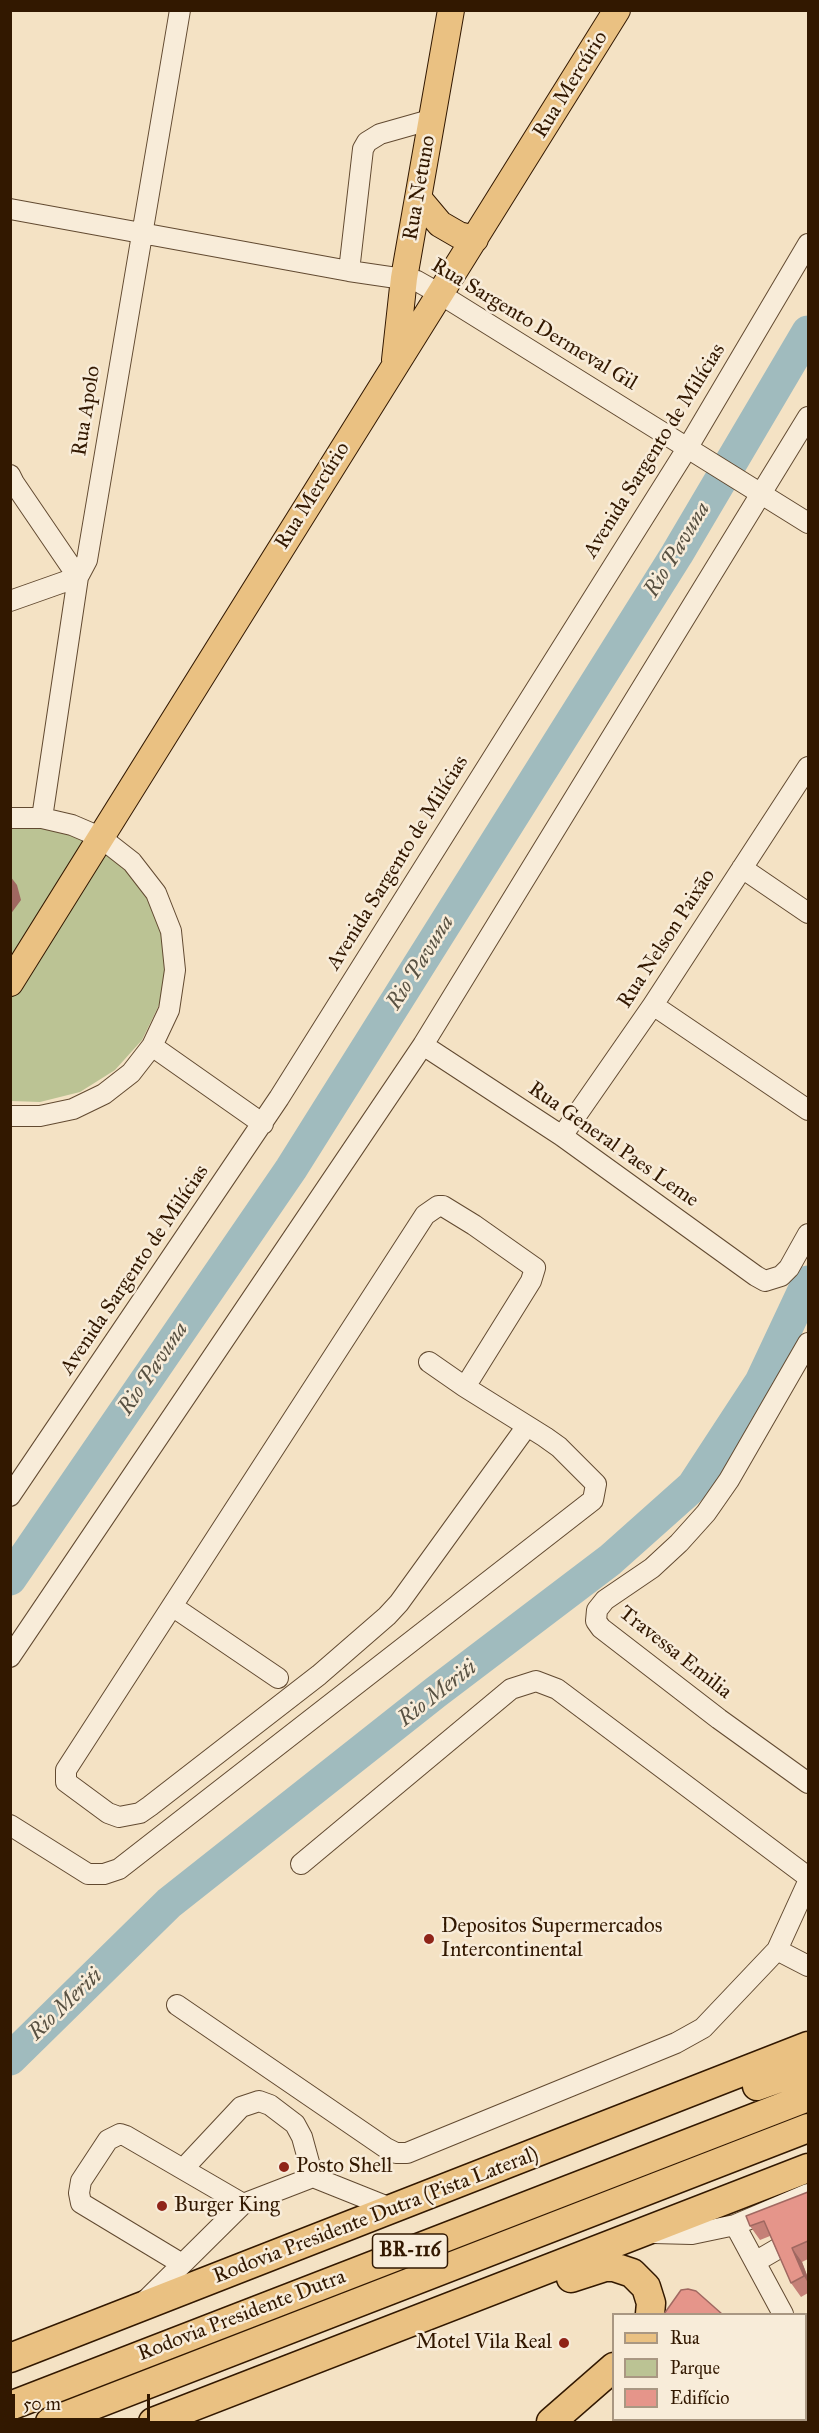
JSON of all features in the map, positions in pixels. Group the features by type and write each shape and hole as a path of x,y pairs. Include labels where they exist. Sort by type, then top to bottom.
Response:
{"highway":[{"name":"Rodovia Presidente Dutra (Pista Lateral)","path":"10,2358 808,2046"},
{"path":"460,2183 616,2137 808,2068"},
{"name":"Rodovia Presidente Dutra","path":"10,2406 808,2097"},
{"name":"Rodovia Presidente Dutra","path":"50,2422 808,2128"},
{"path":"153,2422 808,2168"},
{"path":"450,2308 482,2307 593,2269 615,2267 632,2273 646,2287 651,2303 650,2313"},
{"path":"566,2417 612,2369"}],"main road":[{"name":"Rua Netuno","path":"394,366 404,278 451,10"},
{"name":"Rua Mercúrio","path":"10,983 617,10"},
{"path":"419,199 440,224 459,235 475,239"}],"street":[{"name":"Rua Apolo","path":"42,818 78,577 87,560 180,10"},
{"path":"349,271 363,149 367,142 380,134 433,119"},
{"name":"Rua Sargento Dermeval Gil","path":"10,209 417,282 692,449 808,523"},
{"name":"Avenida Sargento de Milícias","path":"10,1496 263,1124 692,449 808,244"},
{"path":"10,1657 423,1045 756,490 808,417"},
{"path":"10,601 78,577 12,481"},
{"name":"Rua Nelson Paixão","path":"562,1136 653,1005 808,766"},
{"path":"10,819 42,818 72,825 100,837 132,861 156,893 171,931 175,970 169,1010 152,1046 131,1073 104,1094 73,1108 40,1116 10,1116"},
{"path":"742,868 808,913"},
{"path":"653,1005 808,1110"},
{"name":"Rua General Paes Leme","path":"423,1045 562,1136 765,1281 774,1280 789,1268 808,1234"},
{"path":"152,1046 263,1124"},
{"path":"465,1387 531,1281 535,1268 474,1225 443,1206 438,1206 425,1215 66,1770 66,1782 108,1813 119,1817 140,1813 150,1806 319,1675 387,1616 399,1603 526,1426"},
{"name":"Travessa Emilia","path":"808,1343 729,1480 706,1513 652,1568 604,1600 597,1610 596,1621 601,1628 719,1719 808,1783"},
{"path":"10,1825 88,1874 104,1874 120,1869 592,1500 596,1484 559,1447 429,1362"},
{"path":"172,1606 278,1678"},
{"path":"177,2005 387,2148 396,2153 407,2153 691,2036 703,2028 777,1950 808,1880 557,1689 536,1681 511,1689 301,1864"},
{"path":"777,1950 808,1966"},
{"path":"183,2169 241,2107 259,2101 270,2105 295,2124 302,2137 313,2177"},
{"path":"182,2264 81,2203 79,2193 81,2181 108,2140 120,2134 243,2204"},
{"path":"136,2310 243,2204 313,2177 393,2209"},
{"path":"638,2233 692,2234 735,2225 808,2194"},
{"path":"735,2225 782,2313"},
{"path":"756,2262 779,2248"}],"green space":[{"path":"11,824 73,830 111,851 141,882 160,920 167,962 160,1003 142,1040 115,1070 80,1092 40,1102 11,1101"}],"building":[{"path":"808,2192 808,2241 792,2248 804,2276 791,2283 764,2221 750,2226 746,2216"},
{"path":"681,2290 696,2291 721,2313 665,2313"},
{"path":"808,2333 807,2388 807,2334"}],"waterway":[{"name":"Rio Pavuna","path":"10,1579 291,1169 677,554 808,332"},
{"name":"Rio Meriti","path":"10,2059 169,1903 436,1692 610,1560 693,1486 761,1382 808,1282"}],"place":[{"name":"Depositos Supermercados Intercontinental","path":"429,1939"},
{"name":"Posto Shell","path":"284,2167"},
{"name":"Burger King","path":"162,2206"},
{"name":"Motel Vila Real","path":"564,2343"}]}
